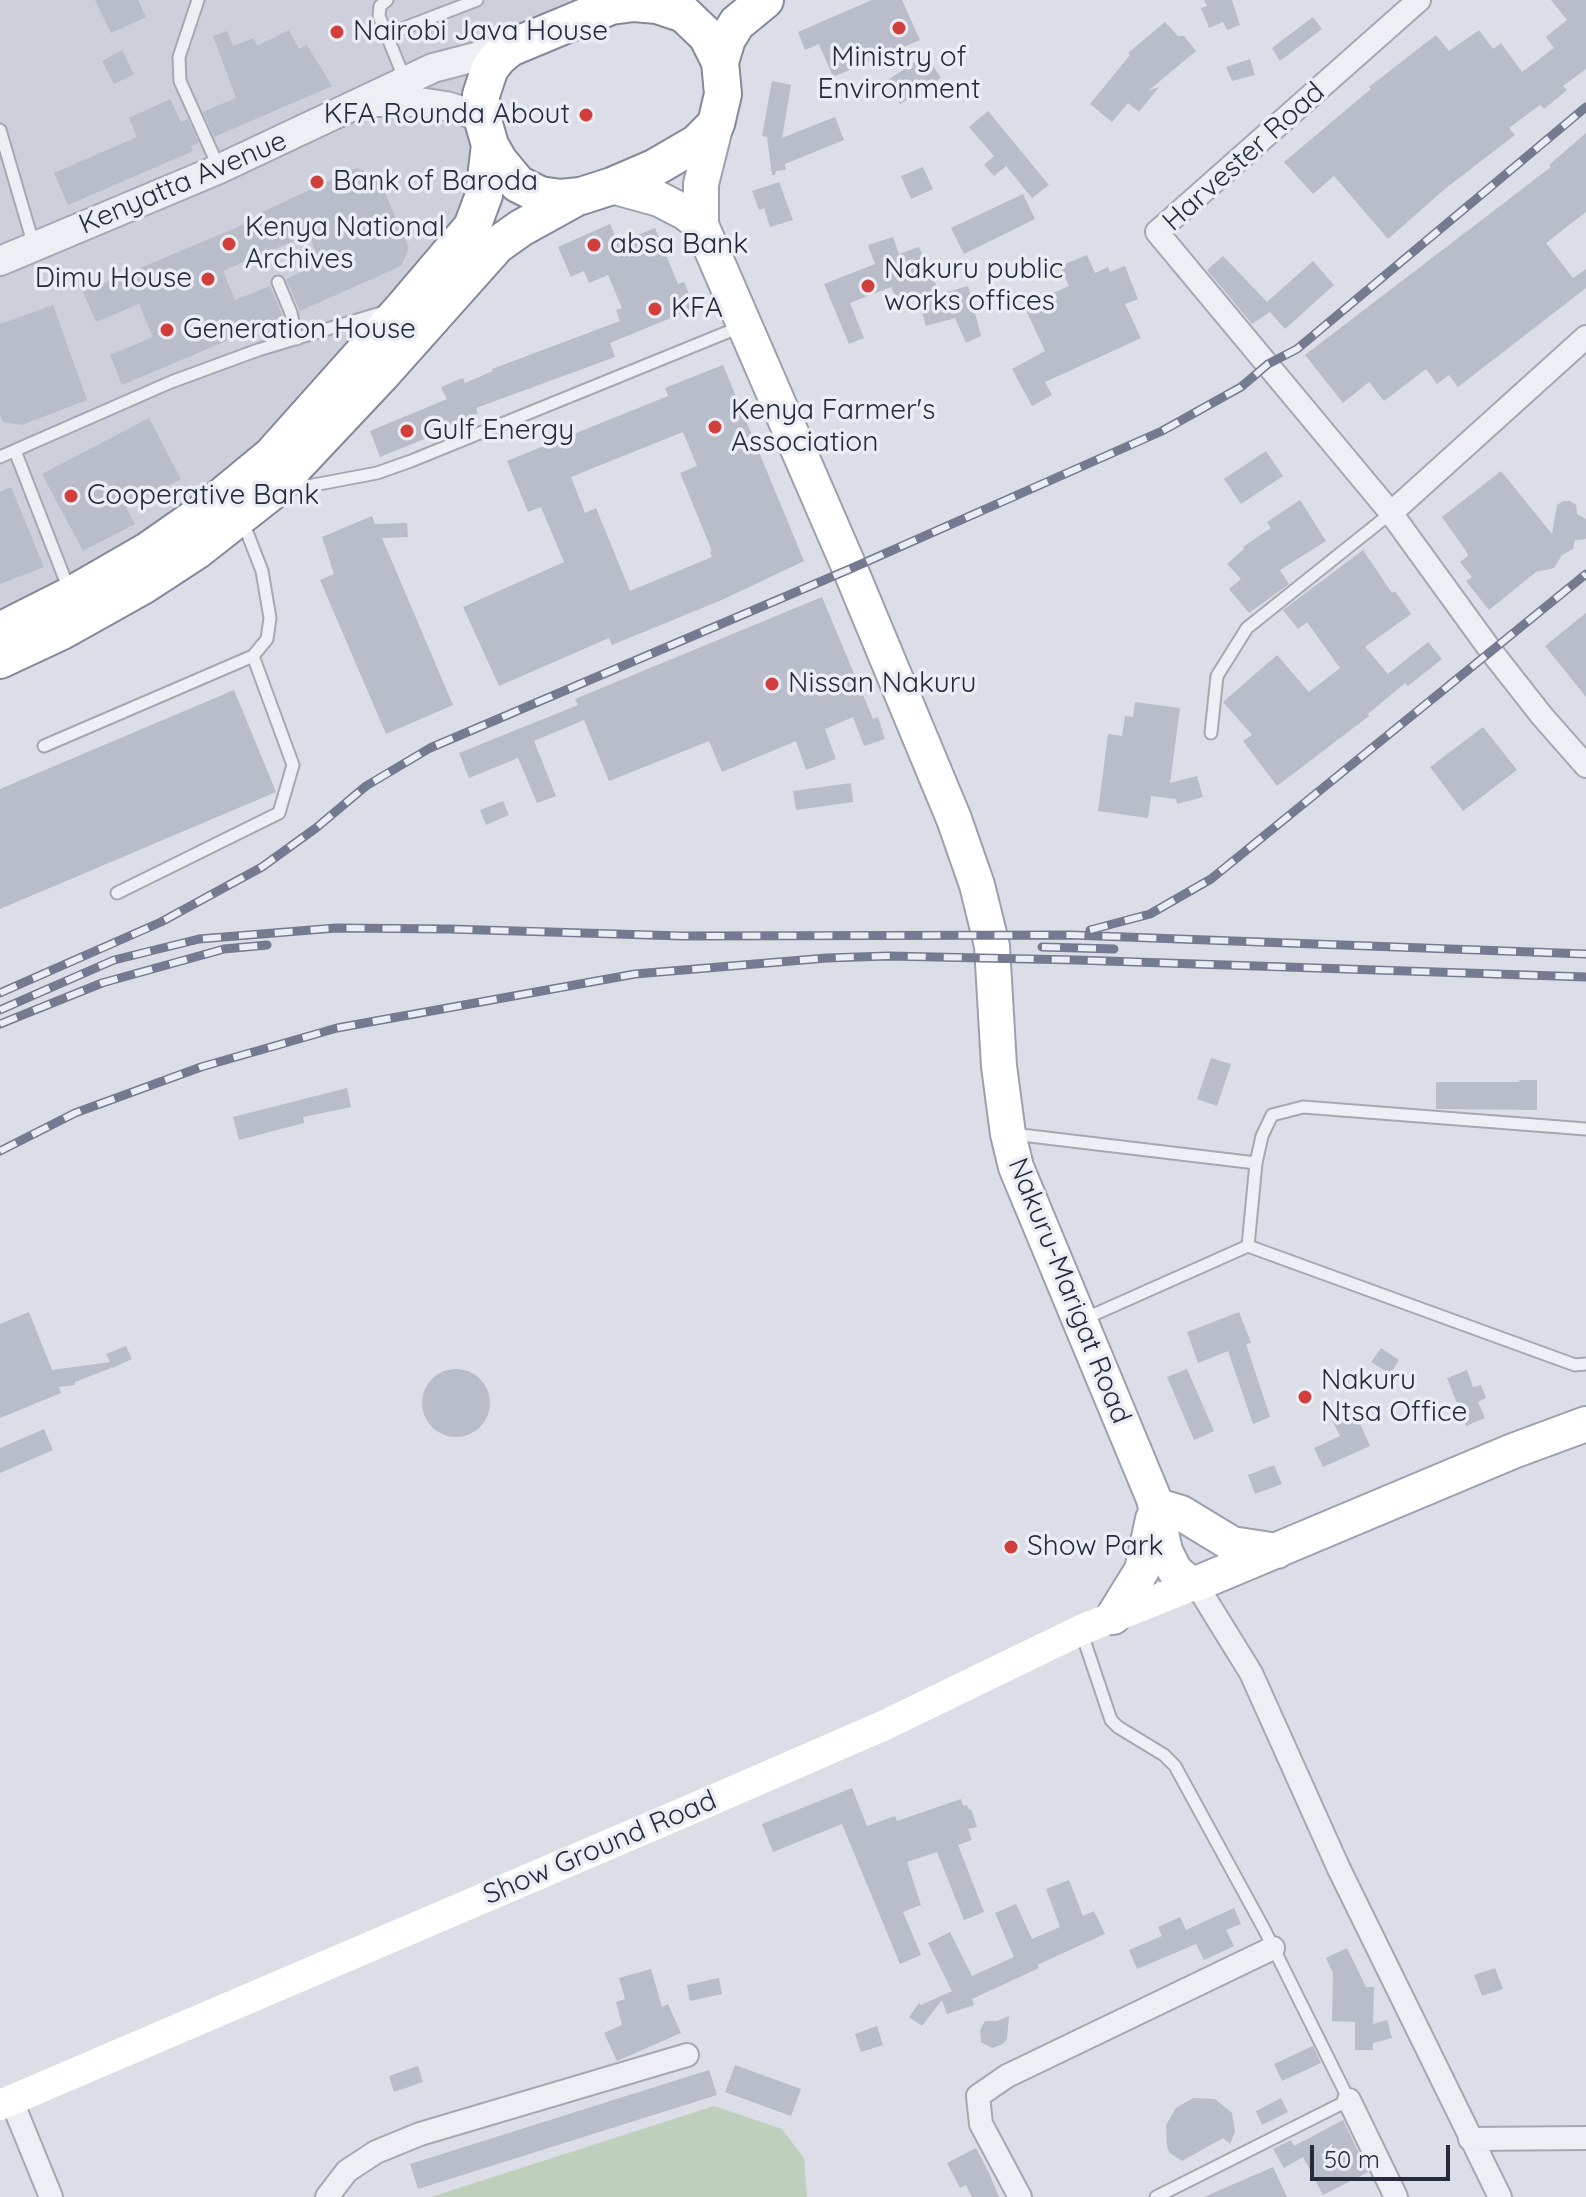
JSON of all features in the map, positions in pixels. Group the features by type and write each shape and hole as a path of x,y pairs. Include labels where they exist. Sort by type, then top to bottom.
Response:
{"highway":[{"path":"720,62 727,39 737,23 765,0"},
{"path":"0,631 149,550 202,513 271,456 404,307 472,227 479,214 484,195 486,131 481,95 490,68 510,48 613,3 683,5 707,36 720,62 723,94 716,124 697,143 654,168 596,191 521,228 497,245 271,492 196,551 144,585 60,632 0,660"},
{"path":"486,131 518,184 540,195 560,198 596,191"}],"main road":[{"path":"701,225 701,184 716,124"},
{"path":"596,191 659,199 701,225"},
{"name":"Nakuru-Marigat Road","path":"701,225 915,721 977,885 993,958 999,1066 1008,1134 1016,1167 1157,1504 1168,1558 1180,1576 1196,1584"},
{"path":"1196,1584 1499,1456 1586,1424"},
{"path":"1113,1617 1142,1570 1157,1504 1181,1513 1232,1544 1277,1551"},
{"name":"Show Ground Road","path":"6,2102 885,1725 1081,1630 1196,1584"}],"street":[{"name":"Harvester Road","path":"1391,513 1157,232 1419,0"},
{"name":"Kenyatta Avenue","path":"0,261 219,169 365,102 405,80 452,62 510,48"},
{"name":"Kenyatta Avenue","path":"365,102 419,102 446,106 486,131"},
{"path":"1586,337 1391,513 1491,651 1586,766"},
{"path":"1196,1584 1251,1673 1339,1869 1500,2197"},
{"path":"1020,2197 981,2124 978,2096 1007,2076 1273,1948"},
{"path":"327,2197 347,2171 376,2152 420,2134 687,2055"},
{"path":"1349,2100 1396,2197"},
{"path":"6,2102 51,2197"},
{"path":"1470,2139 1586,2138"}],"lane":[{"path":"198,0 179,57 180,81 219,169"},
{"path":"387,0 379,11 405,80"},
{"path":"386,35 477,0"},
{"path":"0,130 34,247"},
{"path":"278,282 291,313 297,339"},
{"path":"0,457 171,382 258,350 404,307"},
{"path":"271,492 342,481 411,461 744,325"},
{"path":"15,451 71,595"},
{"path":"1211,733 1217,676 1247,628 1391,513"},
{"path":"44,746 253,656 267,639 270,618 262,571 241,516"},
{"path":"117,893 279,813 293,765 253,656"},
{"path":"1248,1246 1256,1163 1262,1136 1272,1115 1303,1107 1586,1129"},
{"path":"1008,1134 1039,1135 1256,1163"},
{"path":"1079,1321 1248,1246 1575,1365 1586,1364"},
{"path":"1081,1630 1111,1720 1164,1755 1175,1766 1273,1948 1349,2100 1156,2197"}],"shaded area":[{"path":"0,0 625,0 498,60 494,198 253,469 0,636"}],"green space":[{"path":"714,2106 782,2129 804,2158 807,2197 431,2197"}],"building":[{"path":"95,0 138,0 146,17 111,33"},
{"path":"872,0 902,0 920,40 833,77 819,44 805,50 798,32"},
{"path":"1204,0 1232,0 1240,25 1227,30 1223,22 1209,28 1201,8 1207,6"},
{"path":"1551,0 1586,0 1586,69 1563,86 1567,90 1544,109 1540,105 1509,128 1515,135 1446,188 1388,239 1334,176 1313,194 1284,162 1371,89 1369,87 1436,35 1449,51 1479,30 1493,49 1501,43 1522,72 1554,48 1546,37 1567,20"},
{"path":"1313,17 1322,29 1280,61 1272,48"},
{"path":"1165,22 1178,36 1184,36 1196,51 1148,91 1159,87 1139,112 1128,103 1112,122 1090,104 1130,55 1128,53"},
{"path":"289,30 299,49 307,45 332,86 214,137 203,112 236,98 213,36 227,31 233,46 254,38 257,46"},
{"path":"122,50 134,74 114,84 102,61"},
{"path":"926,55 941,78 900,104 886,81"},
{"path":"1250,59 1255,75 1232,81 1226,67"},
{"path":"772,81 791,85 782,138 835,117 844,140 785,164 786,170 776,171 775,175 772,175 767,137 762,136"},
{"path":"170,99 181,122 188,119 199,143 191,146 193,151 68,205 54,173 137,137 129,118"},
{"path":"988,111 1049,185 1032,198 1006,166 994,176 984,165 994,156 969,127"},
{"path":"1586,133 1586,212 1546,243 1573,278 1586,269 1586,288 1458,387 1449,375 1437,384 1426,369 1384,401 1369,382 1343,403 1305,355 1551,167 1549,165"},
{"path":"923,167 933,189 911,199 901,176"},
{"path":"357,168 378,177 409,248 401,266 300,311 286,279 320,264 309,235 265,253 223,271 235,300 270,286 283,317 122,385 110,355 153,337 139,304 96,322 83,292 259,218 258,214"},
{"path":"779,182 793,220 770,227 764,208 759,210 752,191"},
{"path":"1023,194 1035,219 964,254 951,228"},
{"path":"610,224 618,243 655,228 678,284 684,282 695,308 610,343 615,357 476,408 478,413 443,428 444,431 380,457 370,431 447,399 441,387 463,378 465,383 492,369 620,321 616,310 622,308 608,275 589,283 584,271 571,277 558,247"},
{"path":"893,237 899,254 919,247 940,294 968,286 981,336 966,343 955,318 926,326 918,297 900,306 891,287 850,303 864,338 849,344 824,284 875,264 868,245"},
{"path":"1087,255 1095,273 1108,267 1110,272 1125,266 1138,299 1125,304 1141,338 1045,382 1052,395 1032,406 1012,369 1045,351 1024,306 1069,286 1060,266"},
{"path":"1223,256 1267,302 1313,261 1334,285 1285,329 1270,312 1252,324 1207,270"},
{"path":"53,305 87,400 22,425 3,422 0,415 0,324"},
{"path":"723,365 804,561 724,599 612,645 609,638 499,686 463,607 564,562 541,507 528,512 507,461 668,396 665,388","holes":["683,432 697,466 680,473 712,557 630,591 596,508 585,513 571,477"]},
{"path":"149,418 181,479 126,507 135,524 83,551 42,474"},
{"path":"1266,451 1283,476 1241,504 1224,479"},
{"path":"1501,471 1552,534 1557,505 1570,501 1576,505 1577,514 1586,519 1586,539 1575,540 1573,549 1562,555 1554,568 1536,572 1489,610 1466,581 1472,577 1460,562 1468,556 1442,517"},
{"path":"11,487 44,567 0,584 0,492"},
{"path":"1300,500 1326,541 1280,570 1289,584 1249,613 1229,589 1241,579 1227,564 1243,547 1271,528 1267,522"},
{"path":"372,516 375,524 407,523 408,537 382,538 453,705 386,734 320,580 334,574 322,537"},
{"path":"1363,550 1392,593 1395,591 1411,614 1365,647 1388,674 1428,642 1442,659 1408,686 1405,683 1369,716 1277,786 1243,741 1252,735 1223,702 1277,655 1309,692 1340,668 1307,622 1298,629 1283,610"},
{"path":"822,597 873,719 878,717 885,739 864,746 853,717 825,729 836,759 806,770 796,741 722,772 709,741 609,781 584,720 534,741 556,796 537,803 518,758 469,778 459,753 578,705 575,699"},
{"path":"1586,613 1586,697 1545,646"},
{"path":"234,690 276,792 0,909 0,789"},
{"path":"1135,702 1180,708 1170,783 1197,776 1203,797 1177,804 1176,799 1151,796 1148,818 1098,811 1108,734 1122,736 1125,716 1133,717"},
{"path":"1483,727 1517,770 1463,811 1430,767"},
{"path":"851,783 853,802 796,810 793,791"},
{"path":"503,801 509,815 486,825 480,810"},
{"path":"1211,1058 1231,1064 1217,1106 1197,1099"},
{"path":"1537,1080 1537,1110 1436,1109 1436,1082"},
{"path":"347,1088 351,1107 303,1117 304,1123 239,1140 233,1117"},
{"path":"29,1312 52,1370 110,1362 106,1354 126,1346 132,1359 112,1368 110,1365 111,1368 75,1382 75,1385 59,1387 61,1393 0,1418 0,1324"},
{"path":"1239,1312 1251,1343 1246,1344 1270,1417 1253,1424 1228,1351 1198,1363 1187,1332"},
{"path":"1381,1348 1399,1360 1390,1374 1371,1362"},
{"path":"456,1369 469,1371 480,1379 488,1390 488,1416 480,1427 469,1435 456,1437 443,1435 432,1427 424,1416 422,1403 424,1390 432,1379 443,1371"},
{"path":"1187,1369 1214,1431 1194,1440 1167,1377"},
{"path":"1467,1370 1473,1387 1481,1385 1486,1398 1478,1402 1485,1418 1466,1426 1447,1378"},
{"path":"1354,1410 1370,1446 1323,1467 1314,1448 1340,1436 1332,1420"},
{"path":"44,1429 53,1450 0,1473 0,1448"},
{"path":"1274,1465 1282,1484 1255,1494 1248,1475"},
{"path":"852,1788 867,1826 895,1816 897,1821 961,1799 963,1806 971,1809 977,1827 968,1829 972,1840 958,1845 984,1912 964,1920 937,1852 907,1862 921,1905 903,1912 921,1955 900,1964 842,1824 773,1852 762,1824"},
{"path":"1069,1880 1083,1916 1094,1911 1105,1934 972,1999 974,2005 947,2014 942,2000 922,2026 909,2017 919,2003 921,2005 952,1991 928,1943 950,1932 972,1976 1014,1957 995,1913 1016,1904 1032,1939 1060,1927 1046,1889"},
{"path":"1234,1908 1241,1924 1226,1930 1234,1946 1204,1960 1196,1944 1137,1969 1129,1950 1162,1936 1158,1927 1180,1917 1186,1930"},
{"path":"1347,1948 1366,1987 1374,1987 1373,2024 1387,2020 1392,2038 1373,2043 1373,2050 1355,2050 1355,2022 1332,2021 1333,1973 1326,1958"},
{"path":"1495,1968 1503,1989 1482,1996 1474,1975"},
{"path":"651,1969 662,2007 668,2004 681,2033 617,2061 604,2033 622,2025 616,2002 625,1999 619,1978"},
{"path":"719,1978 722,1994 690,2001 687,1985"},
{"path":"1009,2016 1007,2039 1003,2044 992,2048 981,2042 980,2030 985,2021 997,2021"},
{"path":"877,2026 883,2045 861,2052 855,2034"},
{"path":"1313,2046 1321,2063 1282,2081 1274,2064"},
{"path":"735,2065 801,2089 791,2116 725,2092"},
{"path":"418,2066 423,2082 394,2092 389,2076"},
{"path":"709,2070 717,2095 418,2189 410,2164"},
{"path":"1193,2098 1215,2099 1232,2113 1235,2132 1230,2144 1223,2138 1182,2161 1167,2147 1166,2125 1176,2108"},
{"path":"1281,2098 1288,2112 1262,2125 1256,2111"},
{"path":"1343,2120 1368,2172 1323,2195 1303,2157 1284,2168 1273,2149 1291,2140 1294,2146"},
{"path":"976,2148 999,2197 972,2197 966,2185 960,2188 947,2163"},
{"path":"1273,2167 1287,2197 1204,2197"}],"railway":[{"path":"0,993 161,922 262,867 316,828 366,786 430,748 850,569 1162,431 1241,387 1268,364 1297,349 1586,107"},
{"path":"1090,930 1150,914 1211,879 1586,574"},
{"path":"0,1010 114,960 199,939 336,928 683,936 1071,935 1586,954"},
{"path":"0,1024 102,983 224,949 267,945"},
{"path":"1042,947 1114,949"},
{"path":"0,1151 75,1113 201,1067 337,1028 635,974 888,956 1586,977"}],"place":[{"name":"Ministry of Environment","path":"899,28"},
{"name":"Nairobi Java House","path":"337,32"},
{"name":"KFA Rounda About","path":"586,115"},
{"name":"Bank of Baroda","path":"317,182"},
{"name":"Kenya National Archives","path":"229,244"},
{"name":"absa Bank","path":"594,245"},
{"name":"Dimu House","path":"208,279"},
{"name":"Nakuru public works offices","path":"868,286"},
{"name":"KFA","path":"655,309"},
{"name":"Generation House","path":"167,330"},
{"name":"Kenya Farmer's Association","path":"715,427"},
{"name":"Gulf Energy","path":"407,431"},
{"name":"Cooperative Bank","path":"71,496"},
{"name":"Nissan Nakuru","path":"772,684"},
{"name":"Nakuru Ntsa Office","path":"1305,1397"},
{"name":"Show Park","path":"1011,1547"}]}
